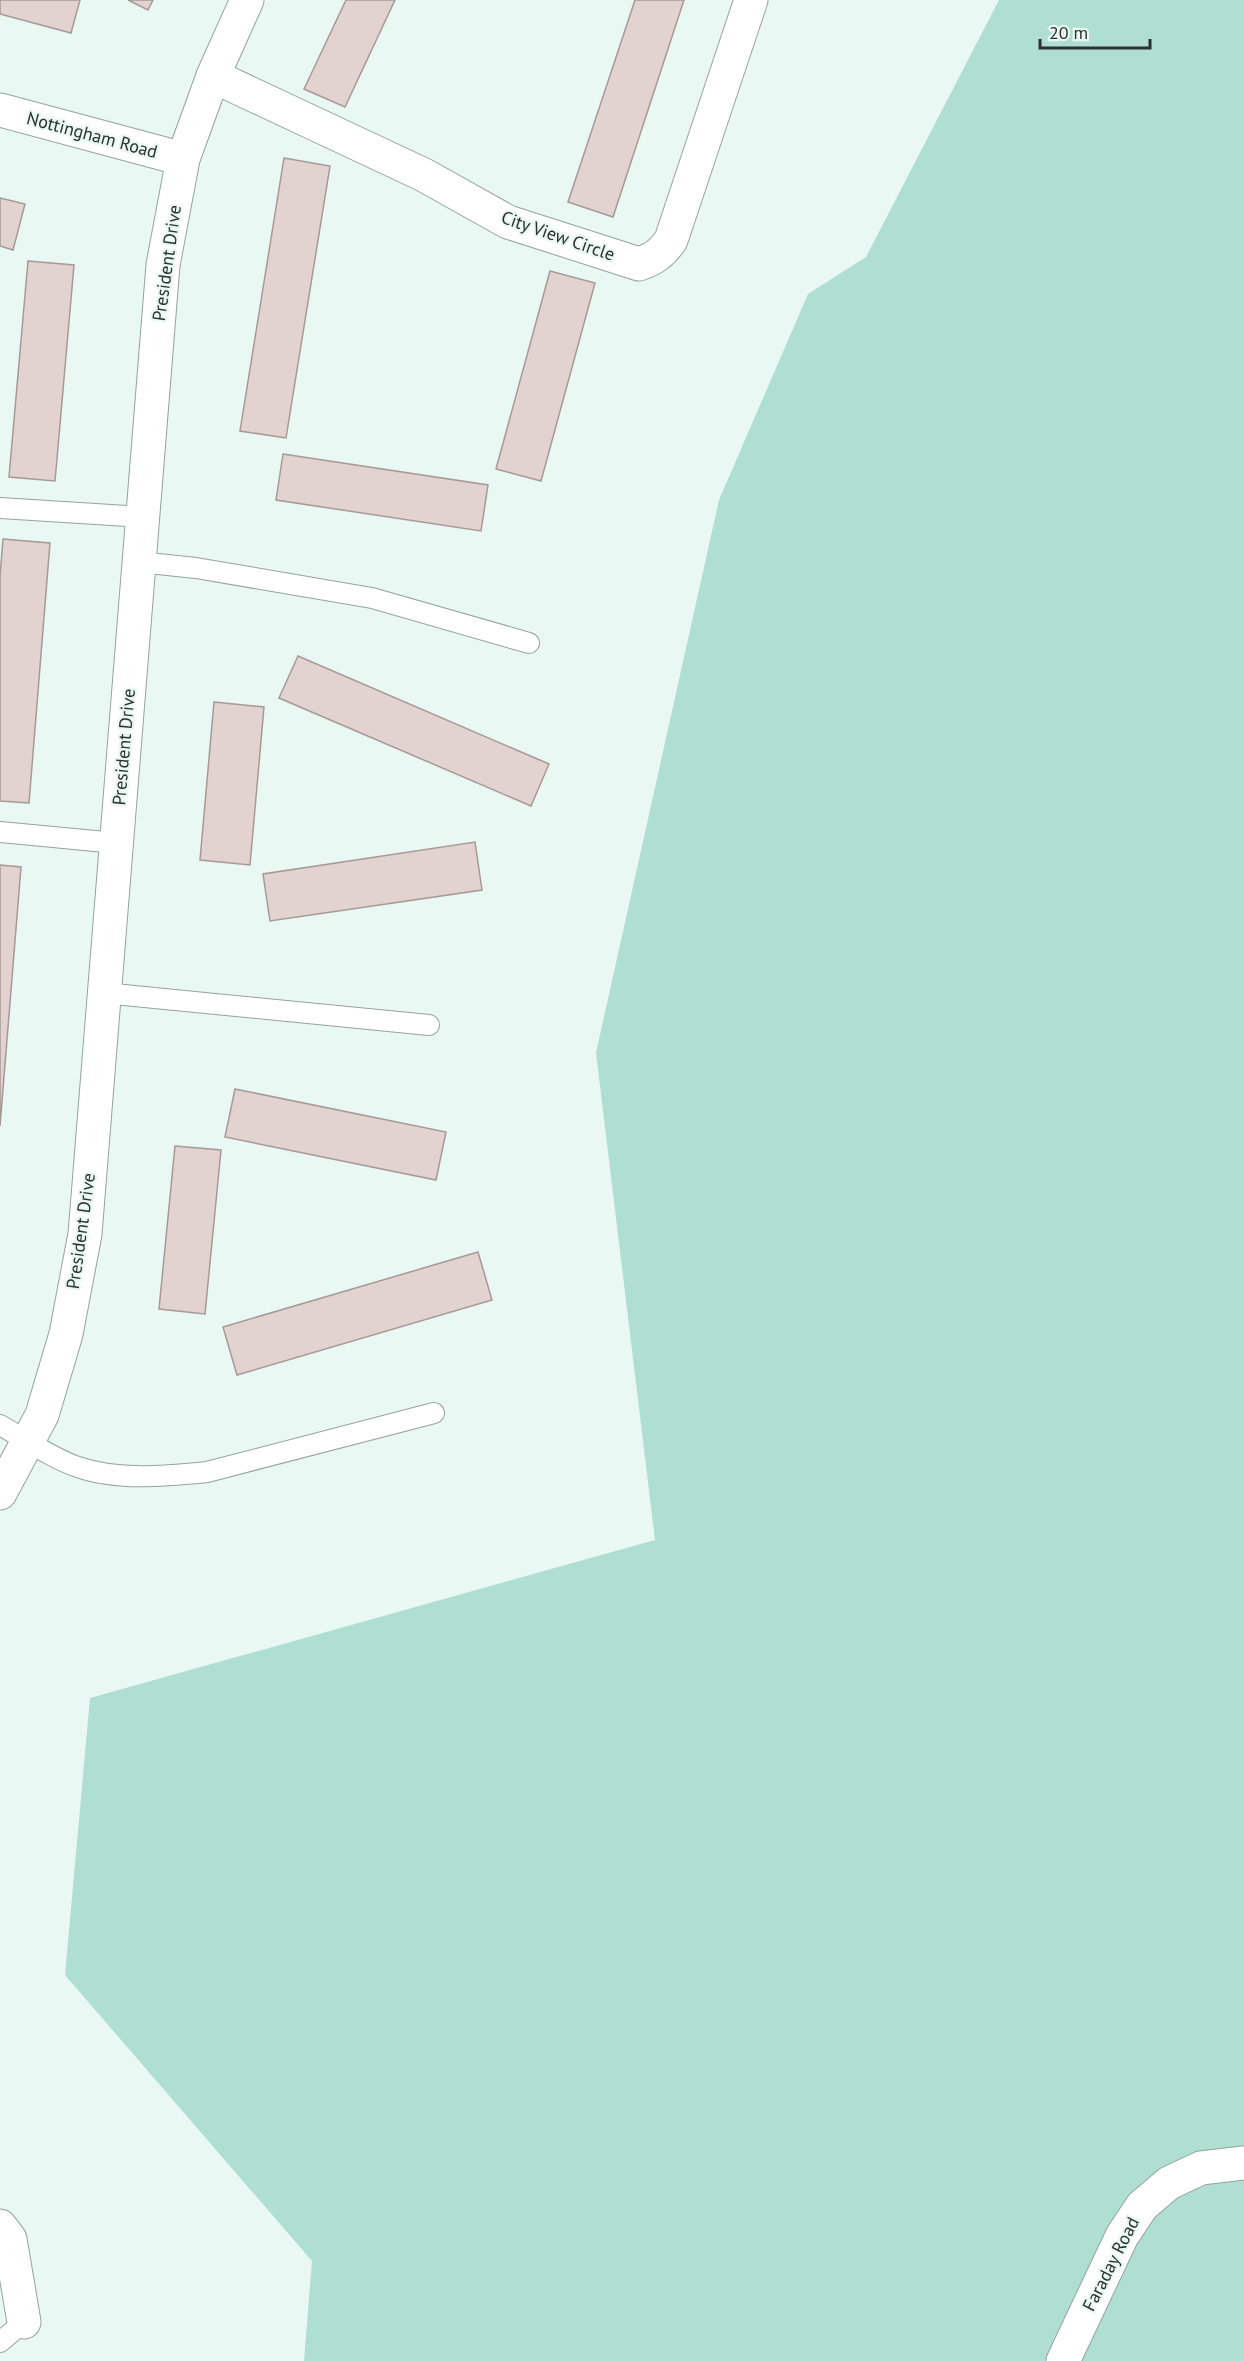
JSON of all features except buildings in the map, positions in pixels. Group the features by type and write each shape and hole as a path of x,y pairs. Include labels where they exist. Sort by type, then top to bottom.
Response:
{"street":[{"name":"President Drive","path":"0,1493 42,1415 66,1334 85,1234 163,265 183,159 213,76 247,0"},
{"name":"City View Circle","path":"213,76 424,175 508,222 639,264 652,260 662,253 671,240 751,0"},
{"name":"Nottingham Road","path":"0,110 183,159"},
{"name":"Faraday Road","path":"1063,2361 1122,2236 1142,2206 1169,2183 1201,2168 1244,2163"},
{"path":"0,2226 10,2239 12,2332"}],"lane":[{"path":"0,508 143,517"},
{"path":"139,562 196,568 372,598 529,643"},
{"path":"0,831 116,843"},
{"path":"104,993 429,1025"},
{"path":"0,1425 78,1467 120,1476 207,1472 434,1413"}],"green space":[{"path":"999,0 1244,0 1244,2361 304,2361 312,2261 65,1975 90,1698 655,1540 596,1053 719,500 808,294 866,257"}]}
